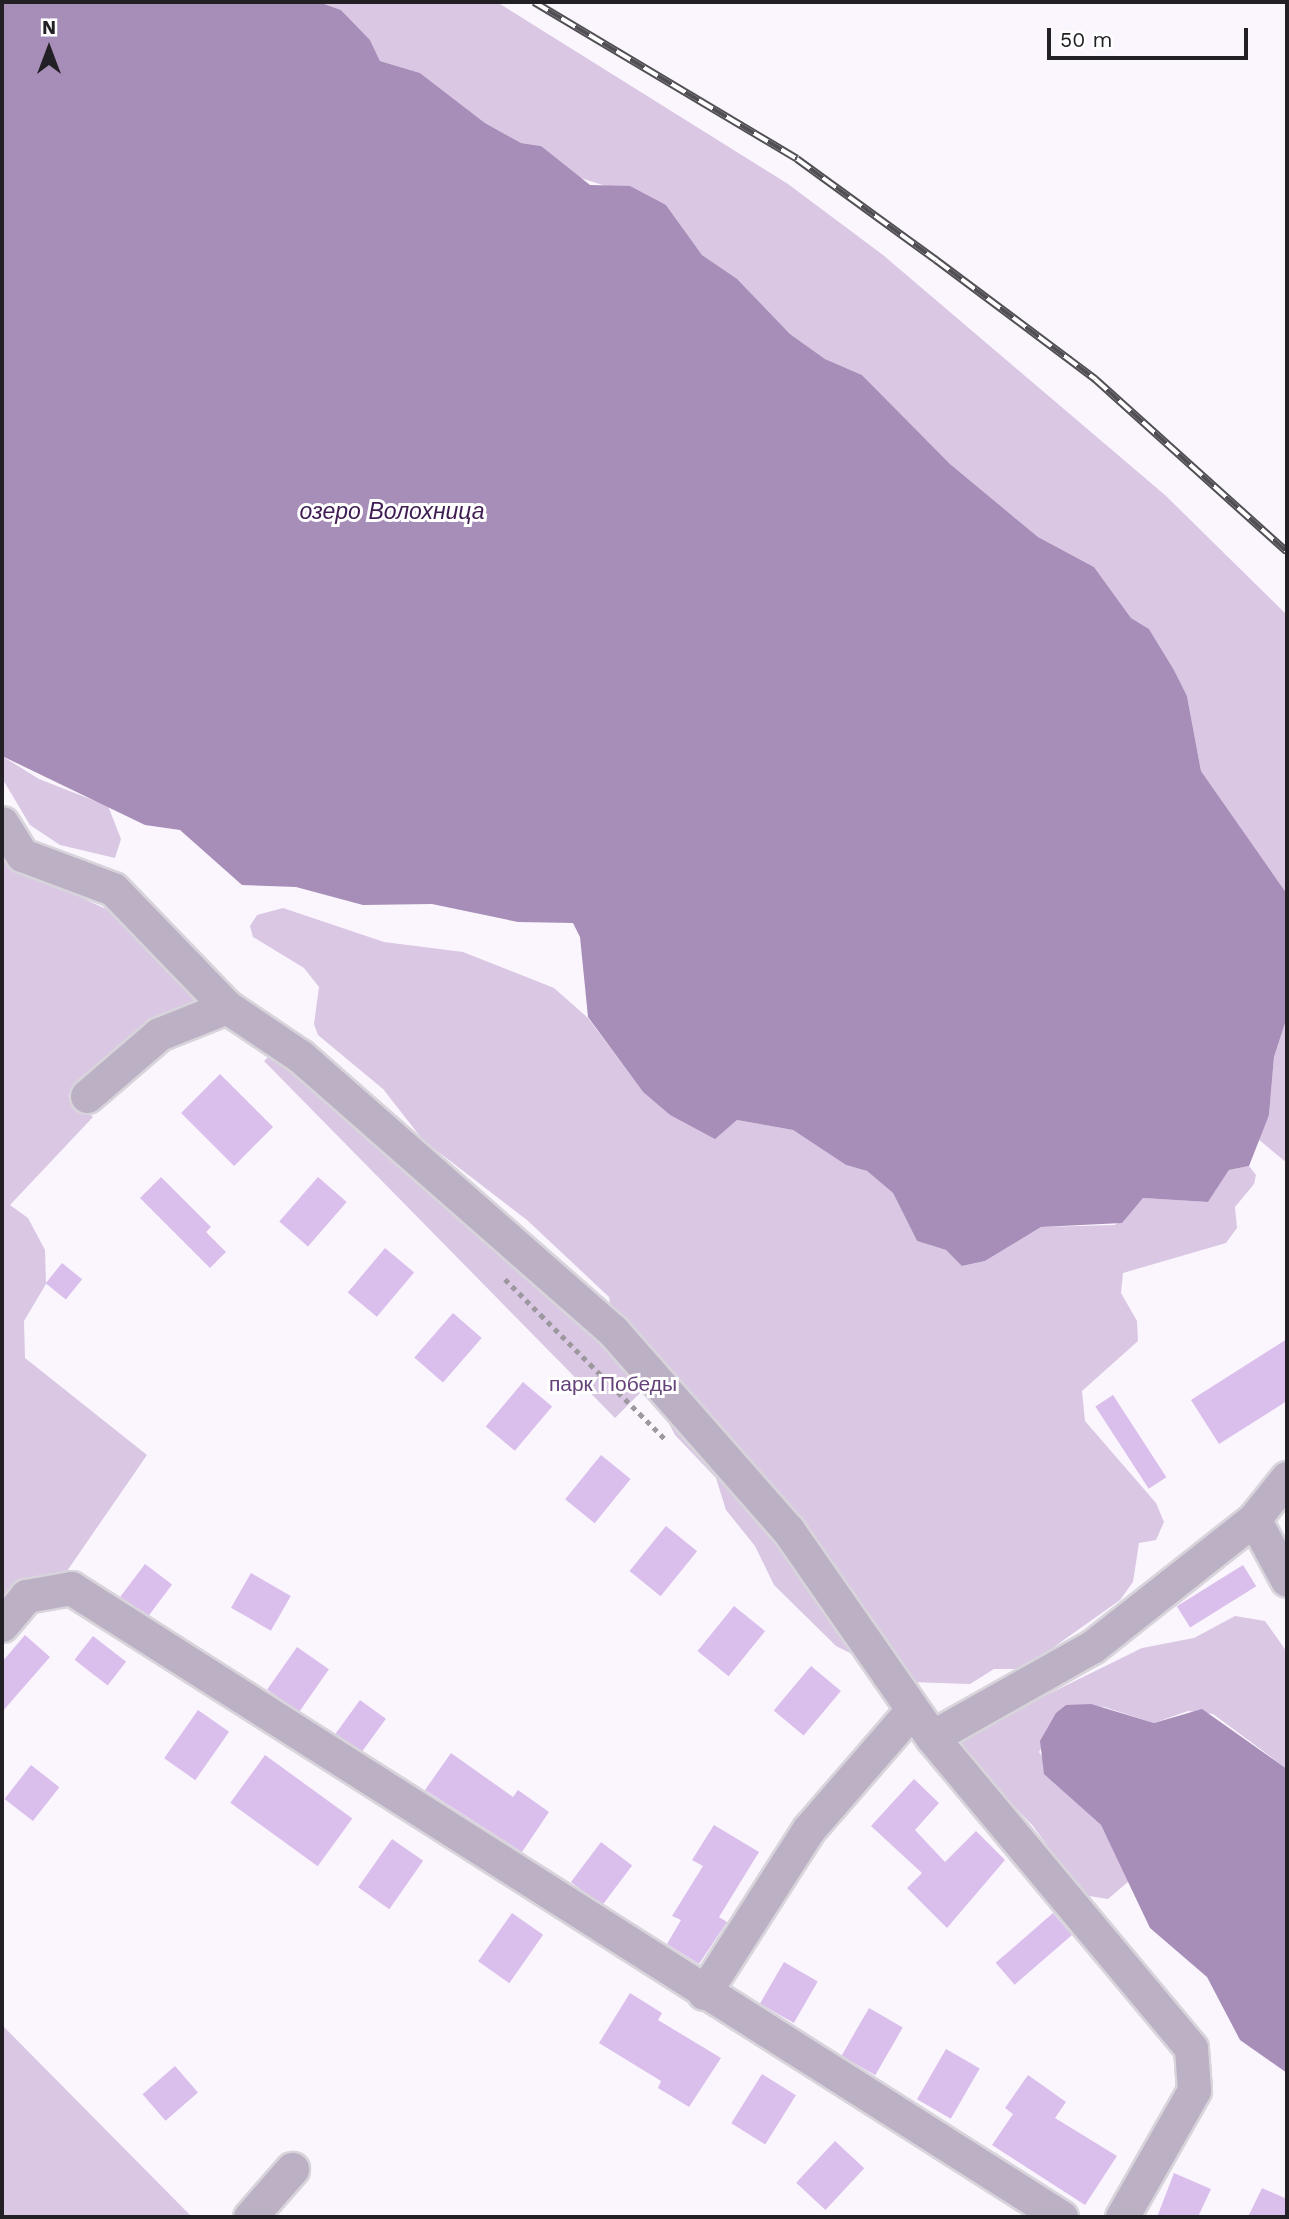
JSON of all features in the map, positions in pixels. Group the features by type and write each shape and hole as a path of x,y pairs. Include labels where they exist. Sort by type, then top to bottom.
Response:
{"street":[{"path":"2,822 22,855 113,889 227,1007 348,1095 613,1331 788,1530 932,1737 1191,2048 1194,2090 1122,2217"},
{"path":"86,1096 159,1034 227,1007"},
{"path":"932,1737 1092,1647 1254,1519 1287,1478"},
{"path":"1254,1519 1287,1580"},
{"path":"2,1625 26,1596 71,1588 704,1993 1061,2217"},
{"path":"704,1993 809,1829 912,1710"},
{"path":"250,2217 292,2169"}],"path":[{"path":"510,1239 496,1271 673,1448"}],"green space":[{"path":"320,2 497,2 788,184 883,255 1165,495 1287,615 1287,894 1201,771 1187,696 1174,670 1149,629 1131,618 1094,567 1038,537 950,464 862,375 825,359 790,334 737,280 702,255 666,205 571,175 541,146 521,143 485,123 420,73 380,61 370,40 341,10"},
{"path":"2,756 39,779 108,806 121,839 115,858 60,845 30,825 2,778"},
{"path":"2,837 25,871 108,910 198,1003 149,1030 68,1096 93,1117 10,1205 28,1218 45,1250 46,1284 24,1321 25,1358 147,1455 67,1571 19,1581 2,1604"},
{"path":"283,908 384,942 463,952 554,988 588,1018 643,1092 670,1115 715,1138 737,1120 793,1130 846,1165 867,1171 893,1193 917,1241 946,1250 963,1266 985,1261 1041,1227 1115,1225 1143,1198 1208,1202 1229,1170 1249,1166 1256,1175 1254,1184 1235,1207 1237,1228 1226,1243 1123,1273 1121,1293 1137,1321 1138,1341 1082,1391 1085,1421 1156,1503 1164,1522 1156,1540 1139,1543 1133,1582 1120,1600 1023,1669 994,1669 970,1684 909,1682 836,1646 774,1585 755,1546 726,1510 716,1478 675,1435 612,1314 609,1297 527,1220 423,1140 383,1089 318,1035 314,1024 319,987 304,968 253,937 250,926 257,915"},
{"path":"1287,1017 1287,1163 1258,1139 1269,1115 1274,1057"},
{"name":"парк Победы","path":"274,1052 581,1320 647,1386 615,1418 264,1061"},
{"path":"1235,1616 1265,1621 1287,1652 1287,1769 1213,1714 1188,1711 1154,1723 1104,1707 1066,1705 1039,1752 1069,1796 1101,1825 1129,1881 1108,1899 1083,1895 1033,1826 957,1747 959,1738 1142,1648 1194,1638"},
{"path":"2,2025 192,2217 2,2217"}],"water":[{"name":"озеро Волохница","path":"2,2 319,2 341,10 370,40 380,61 420,73 485,123 521,143 541,146 590,185 630,186 666,205 702,255 737,279 790,334 825,359 862,375 950,464 1038,537 1094,567 1131,618 1149,629 1174,670 1187,696 1201,771 1287,894 1287,1017 1274,1057 1269,1115 1249,1166 1229,1170 1208,1202 1143,1198 1122,1223 1041,1227 985,1261 962,1266 946,1250 917,1241 893,1193 867,1171 846,1165 793,1130 737,1120 715,1139 670,1115 643,1092 588,1017 580,937 573,923 518,922 432,904 363,905 296,887 242,885 180,830 145,825 2,756"},
{"path":"1091,1704 1154,1723 1202,1709 1287,1769 1287,2073 1240,2040 1207,1977 1150,1928 1101,1825 1044,1774 1040,1741 1056,1713 1066,1705"}],"building":[{"path":"220,1074 273,1127 234,1166 181,1113"},
{"path":"161,1177 211,1227 206,1232 226,1252 210,1268 140,1198"},
{"path":"318,1177 347,1202 308,1246 279,1222"},
{"path":"385,1248 414,1272 377,1317 348,1292"},
{"path":"62,1263 82,1279 66,1300 46,1283"},
{"path":"453,1313 482,1338 443,1382 414,1358"},
{"path":"1287,1339 1287,1401 1219,1444 1191,1400"},
{"path":"523,1382 552,1406 515,1451 486,1426"},
{"path":"1113,1395 1166,1477 1149,1489 1095,1406"},
{"path":"601,1455 631,1479 595,1523 565,1499"},
{"path":"666,1526 697,1551 661,1596 629,1571"},
{"path":"145,1564 172,1584 147,1617 120,1597"},
{"path":"1243,1565 1256,1586 1190,1628 1177,1606"},
{"path":"251,1573 291,1596 271,1631 231,1608"},
{"path":"734,1606 765,1631 729,1676 697,1651"},
{"path":"25,1635 50,1657 2,1712 2,1662"},
{"path":"93,1636 126,1662 108,1685 75,1660"},
{"path":"297,1647 329,1669 299,1712 267,1690"},
{"path":"811,1666 841,1691 804,1735 774,1710"},
{"path":"360,1700 386,1719 361,1753 335,1734"},
{"path":"198,1710 229,1732 195,1780 164,1758"},
{"path":"451,1753 513,1797 518,1790 549,1812 522,1852 425,1790"},
{"path":"265,1755 352,1818 318,1866 230,1803"},
{"path":"31,1765 59,1787 33,1821 5,1799"},
{"path":"914,1779 939,1803 915,1830 945,1862 976,1831 1005,1860 947,1928 907,1888 922,1873 871,1826"},
{"path":"714,1825 759,1852 719,1917 727,1922 699,1964 667,1944 681,1920 672,1916 703,1866 692,1860"},
{"path":"392,1839 423,1861 389,1909 358,1887"},
{"path":"601,1842 632,1865 602,1905 571,1882"},
{"path":"512,1913 543,1935 509,1983 478,1961"},
{"path":"1053,1913 1072,1935 1015,1985 996,1963"},
{"path":"784,1962 818,1981 794,2023 760,2004"},
{"path":"630,1993 662,2013 658,2020 721,2058 689,2107 658,2088 661,2081 599,2043"},
{"path":"869,2008 903,2028 875,2075 842,2056"},
{"path":"946,2049 980,2068 951,2119 917,2099"},
{"path":"175,2066 198,2092 166,2121 143,2094"},
{"path":"762,2074 796,2095 765,2144 731,2123"},
{"path":"1028,2075 1066,2102 1055,2118 1117,2156 1085,2205 992,2145 1013,2114 1005,2108"},
{"path":"835,2141 864,2168 825,2210 796,2183"},
{"path":"1174,2173 1211,2189 1198,2217 1157,2217"},
{"path":"1262,2188 1287,2199 1287,2217 1248,2217"}],"railway":[{"path":"534,2 797,159 936,260 1095,379 1287,552"}]}
